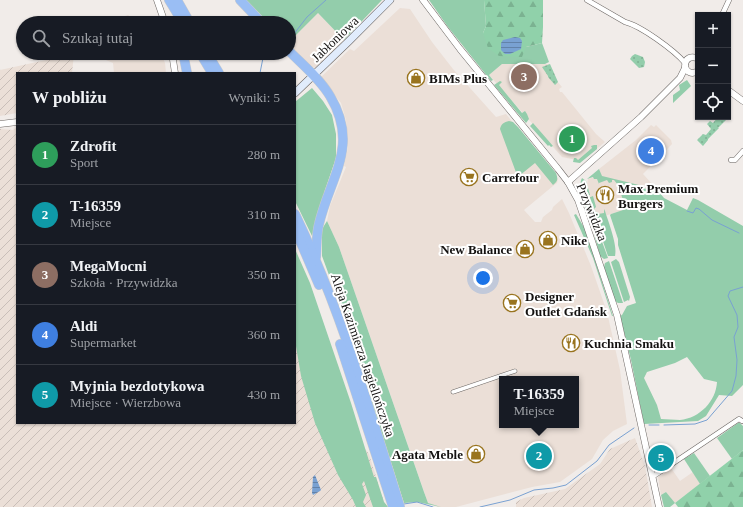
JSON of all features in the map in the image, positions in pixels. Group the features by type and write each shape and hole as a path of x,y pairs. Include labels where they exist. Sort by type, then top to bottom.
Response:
{"highway":[{"path":"240,0 255,16"},
{"path":"173,3 175,16"},
{"path":"173,3 179,16"},
{"path":"173,3 184,16"},
{"path":"296,58 330,96 337,111 343,143 340,164 319,224 316,261"},
{"path":"184,60 187,72"},
{"path":"204,60 211,72"},
{"path":"212,60 218,72"},
{"name":"Aleja Kazimierza Jagiellończyka","path":"296,216 316,261 351,356 400,507"},
{"name":"Aleja Kazimierza Jagiellończyka","path":"296,231 314,273 341,344 393,507"}],"main road":[{"name":"Jabłoniowa","path":"296,92 390,0"}],"street":[{"path":"157,0 163,16"},
{"name":"Przywidzka","path":"423,0 460,49 568,182 578,200 617,315 659,507"},
{"path":"587,0 625,22 632,24 691,61 695,73"},
{"path":"723,12 729,0"},
{"path":"173,60 175,72"},
{"path":"568,182 626,131 680,78 691,61"},
{"path":"731,92 743,101"},
{"path":"0,124 16,122"},
{"path":"731,160 735,160 743,151"},
{"path":"500,376 515,371"},
{"path":"453,392 499,376"},
{"path":"652,475 669,466 739,419 742,422"}],"shaded area":[{"path":"400,8 410,9 432,42 453,69 496,117 506,114 558,179 557,183 524,210 535,222 541,222 543,217 562,199 569,213 591,266 607,312 620,370 627,424 613,431 603,440 592,459 560,482 532,487 456,507 438,507 428,503 339,247 327,221 330,206 346,167 344,166 348,148 346,120 341,103 320,78 350,49 354,51"},
{"path":"318,13 344,40 315,68 309,66 296,51 296,35"},
{"path":"46,60 73,60 72,72 16,72 16,113 0,116 0,70"},
{"path":"106,60 164,60 166,72 114,72 113,63"},
{"path":"502,64 549,64 556,80 562,87 559,89 560,92 562,92 596,134 605,142 582,161 562,157 489,75"},
{"path":"651,125 654,127 656,125 671,140 672,144 643,174 653,185 648,190 639,185 627,209 598,218 586,189 588,179 601,175 599,169 636,140"},
{"path":"16,128 16,424 296,424 296,272 363,446 369,454 384,502 388,507 0,507 0,129 13,130"},
{"path":"635,438 645,466 652,507 516,507 516,502 524,498 565,489 600,464 610,449"},
{"path":"671,468 680,481 693,472 700,484 675,503 666,492 661,495 658,477"}],"green space":[{"path":"246,0 382,0 344,40 318,13 296,35 296,16 262,16"},
{"path":"429,0 484,0 486,26 483,33 526,47 542,43 549,62 545,64 502,64 489,75 493,80 491,81 448,27"},
{"path":"484,0 543,0 542,43 526,47 522,57 499,56 488,48 483,33 486,26"},
{"path":"635,54 643,57 645,62 644,67 639,68 630,59"},
{"path":"550,64 558,82 555,85 542,67"},
{"path":"687,80 691,86 673,103 673,95 680,90 679,85"},
{"path":"500,81 502,82 499,85 522,113 525,111 527,114 529,119 526,123 494,85"},
{"path":"312,88 332,115 336,134 336,158 312,236 296,203 296,101"},
{"path":"716,120 726,120 718,127 719,128 703,146 697,140 703,134 706,135 711,129 707,124 710,121 713,123"},
{"path":"509,121 513,122 518,127 556,173 557,180 553,185 535,163 519,176 517,175 500,129 503,124"},
{"path":"533,123 553,146 548,146 530,126"},
{"path":"597,145 597,149 580,163 573,162 574,158 578,160 592,148 591,146"},
{"path":"599,169 602,176 639,185 648,190 653,185 664,198 687,210 693,198 743,226 743,385 732,396 719,395 706,416 698,421 644,424 620,316 627,306 636,303 610,215 623,210 625,206 618,185 614,180 609,183 607,180 599,184 597,179 594,179 593,177 587,179","holes":["687,357 704,379 717,382 714,396 706,407 700,412 687,419 680,420 661,419 657,405 644,378 647,372 675,363"]},
{"path":"582,178 586,181 590,195 584,196 581,190"},
{"path":"581,195 583,198 586,198 608,258 604,259 600,256 591,222"},
{"path":"593,196 596,207 594,209 596,212 598,212 598,214 604,213 604,209 605,211 614,240 616,252 615,256 608,256 588,198"},
{"path":"576,214 585,229 613,316 593,258 574,215"},
{"path":"327,221 339,247 428,503 441,507 417,502 404,503 347,324 322,256 322,229"},
{"path":"296,251 310,283 351,403 374,477 376,477 384,502 388,507 373,507 364,481 362,484 366,495 363,502 366,507 356,507 338,475 315,423 301,376 296,346"},
{"path":"616,259 619,262 630,297 629,301 624,302 611,262"},
{"path":"609,261 623,303 618,303 615,301 604,267 605,263"},
{"path":"738,423 743,426 743,450 732,459 717,438"},
{"path":"743,450 743,507 678,507 675,503"},
{"path":"694,453 710,476 700,484 684,459"},
{"path":"666,492 675,503 670,507 664,507 661,495"}],"water":[{"path":"515,37 520,38 522,41 521,49 510,54 505,54 501,50 501,43 503,40"},
{"path":"315,475 321,490 313,495 313,477"}],"waterway":[{"path":"296,31 307,17 326,0"},
{"path":"260,72 263,60"},
{"path":"687,211 693,213 696,208 699,209 712,220 739,233"},
{"path":"664,425 695,424 707,420 732,391 736,376 737,360 734,337 738,327 737,315 728,296 730,291 743,287"},
{"path":"649,425 659,425"},
{"path":"480,507 510,500 534,490 566,485 597,461 609,445 634,428"},
{"path":"404,504 417,502 433,507"}],"place":[{"name":"MegaMocni","path":"524,77"},
{"name":"BIMs Plus","path":"416,78"},
{"name":"Zdrofit","path":"572,139"},
{"name":"Aldi","path":"651,151"},
{"name":"Carrefour","path":"469,177"},
{"name":"Max Premium Burgers","path":"605,195"},
{"name":"Nike","path":"548,240"},
{"name":"New Balance","path":"525,249"},
{"name":"Designer Outlet Gdańsk","path":"512,303"},
{"name":"Kuchnia Smaku","path":"571,343"},
{"name":"Agata Meble","path":"476,454"},
{"name":"T-16359","path":"539,456"},
{"name":"Myjnia bezdotykowa","path":"661,458"}]}
